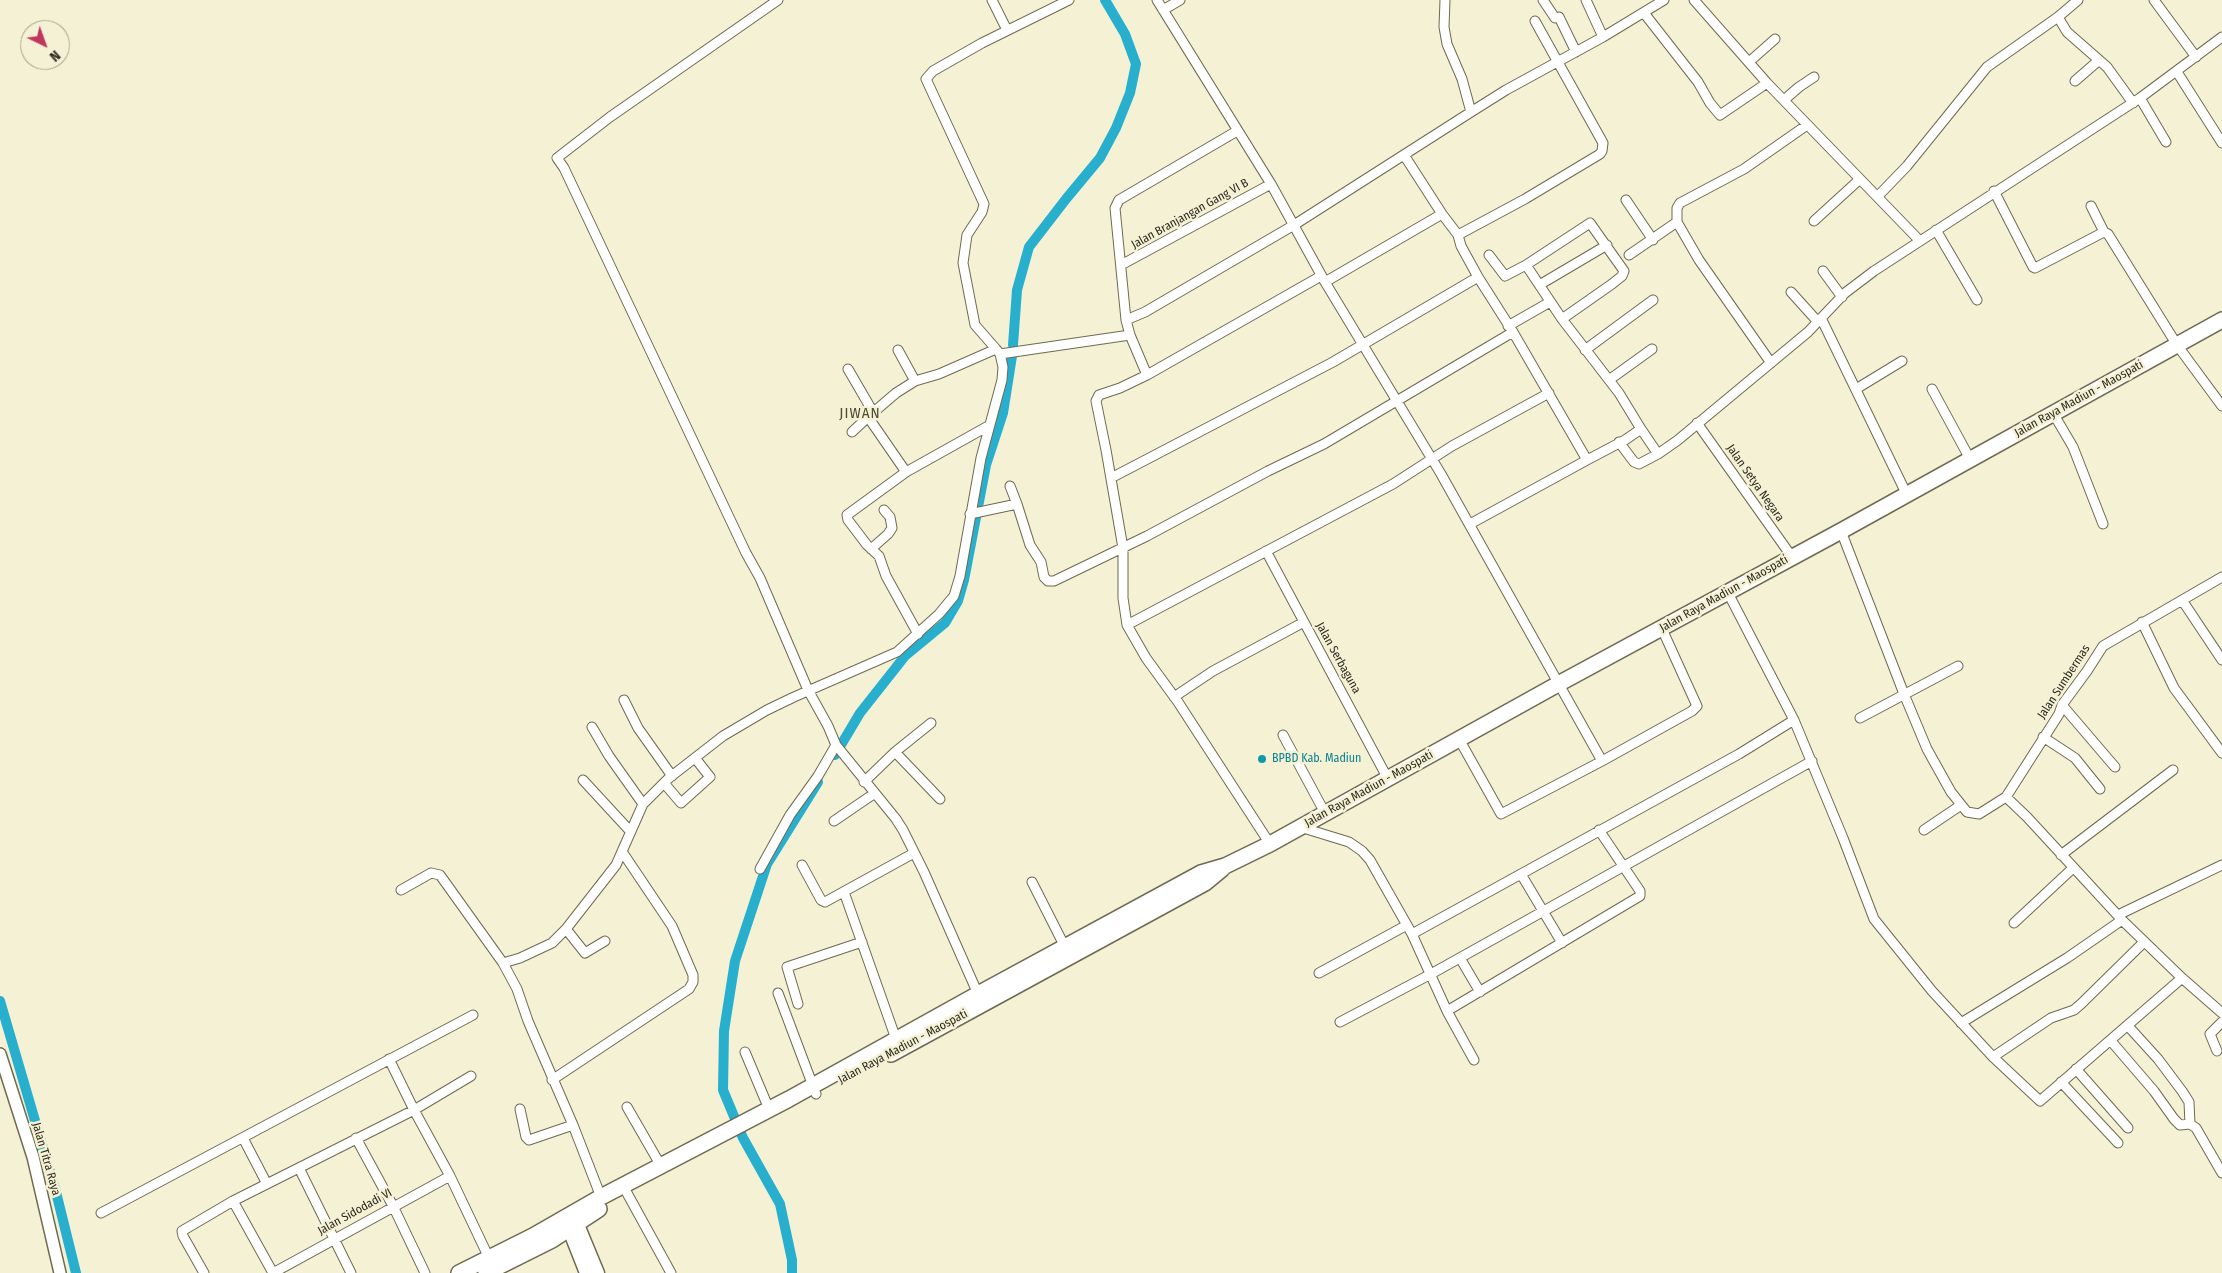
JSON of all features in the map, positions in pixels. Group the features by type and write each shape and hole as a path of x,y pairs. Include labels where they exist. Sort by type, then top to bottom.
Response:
{"highway":[{"name":"Jalan Raya Madiun - Maospati","path":"571,1222 601,1197 661,1166 737,1131 769,1109 814,1090 896,1039 1065,947 1115,926 1205,883 1225,866 1270,844 2222,320"},
{"name":"Jalan Raya Madiun - Maospati","path":"571,1222 1115,926"},
{"path":"459,1273 571,1222"},
{"path":"486,1273 571,1222"}],"main road":[{"path":"571,1222 586,1273"},
{"path":"571,1222 598,1273"}],"street":[{"path":"778,0 610,117 557,158 564,168 742,544 760,578 808,690 837,746 864,782 896,819 914,853 978,994"},
{"path":"992,0 1007,30"},
{"path":"503,963 520,958 552,943 566,929 607,878 623,853 630,831 643,804 672,776 723,736 767,710 808,690 890,656 918,634 954,596 960,576 990,425 1002,380 1003,367 998,352 975,325 962,263 967,235 982,212 984,204 926,81 928,75 933,71 1007,30 1069,0"},
{"path":"1157,0 1271,184 1323,279 1470,524 1602,761"},
{"path":"1163,10 1180,0"},
{"path":"1445,0 1444,27 1447,44 1462,79 1471,112"},
{"path":"1543,0 1555,18 1559,17 1576,52"},
{"path":"1586,0 1603,37"},
{"path":"1126,320 1145,312 1294,226 1506,90 1603,37 1664,0"},
{"path":"1694,0 1767,83 1920,241"},
{"path":"1878,196 1907,166 1987,67 2058,17 2078,0"},
{"path":"2154,0 2196,56"},
{"path":"1644,13 1698,82 1710,103 1720,115 1767,83"},
{"path":"2058,17 2067,32 2107,67 2136,100 2166,142"},
{"path":"1458,235 1525,199 1602,150 1603,143 1535,21"},
{"path":"1749,62 1776,38"},
{"path":"1619,442 1634,462 1639,464 1658,454 1771,363 1819,320 1842,296 1874,271 2136,100 2222,38"},
{"path":"2075,81 2098,61"},
{"path":"2177,72 2222,143"},
{"path":"1784,100 1814,77"},
{"path":"1771,363 1699,260 1678,222 1676,208 1680,203 1744,170 1807,125"},
{"path":"1147,375 1130,335 1126,320 1115,208 1119,200 1238,131"},
{"path":"1404,155 1442,214 1458,235 1461,246 1478,277 1511,329 1587,460"},
{"path":"1814,220 1860,179"},
{"name":"Jalan Branjangan Gang VI B","path":"1121,265 1271,184"},
{"path":"1994,191 2035,268 2104,232"},
{"path":"1626,200 1653,240"},
{"path":"2091,206 2104,232 2110,237 2176,346 2222,406"},
{"path":"1270,844 1174,697 1146,658 1127,625 1123,598 1122,548 1096,402 1099,395 1120,388 1147,375 1442,214"},
{"path":"1629,255 1678,222"},
{"path":"1489,255 1505,276 1526,265 1590,223 1624,271 1623,274 1562,319"},
{"path":"1936,230 1977,300"},
{"path":"1541,284 1607,245"},
{"path":"1526,265 1541,284 1550,302 1584,350 1609,380 1658,454"},
{"path":"1824,271 1842,296"},
{"path":"1111,478 1212,427 1478,277"},
{"path":"1791,292 1819,320 1856,389 1907,494"},
{"path":"1584,350 1653,300"},
{"path":"1010,486 1030,545 1041,562 1044,577 1048,581 1054,580 1122,548 1324,444 1397,402 1550,302"},
{"path":"852,432 870,414 896,393 915,381 998,352 1130,335"},
{"path":"1609,380 1652,349"},
{"path":"898,350 915,381"},
{"path":"1856,389 1902,361"},
{"path":"848,369 870,414 906,472"},
{"path":"1932,389 1970,459"},
{"path":"1127,625 1290,540 1432,460 1452,446 1549,393"},
{"path":"2053,413 2073,447 2103,524"},
{"name":"Jalan Setya Negara","path":"1697,423 1792,557"},
{"path":"918,634 886,576 879,556 848,520 847,515 906,472 990,425"},
{"path":"1470,524 1641,429"},
{"path":"971,513 1017,504"},
{"path":"871,549 892,528 890,517 884,510"},
{"path":"1841,531 1927,749 1951,792 1961,805 1967,812 1979,814 2006,797 2027,817 2120,918 2182,978 2222,1013"},
{"name":"Jalan Serbaguna","path":"1266,551 1350,704 1388,778"},
{"name":"Jalan Sumbermas","path":"2006,797 2059,714 2062,705 2102,646 2222,577"},
{"path":"1728,593 1794,720 1874,919 1932,991 1961,1023 1993,1057 2040,1101 2182,978"},
{"path":"2182,600 2222,660"},
{"path":"1174,697 1213,671 1304,622"},
{"path":"2142,622 2174,688 2222,753"},
{"path":"1459,739 1501,814 1602,761 1698,706 1662,629"},
{"path":"1860,718 1958,666"},
{"path":"624,700 638,728 672,776"},
{"path":"2062,705 2115,767"},
{"path":"1412,934 1740,754 1794,720"},
{"path":"864,782 895,752 930,724"},
{"path":"592,727 613,762 643,804"},
{"path":"1283,735 1325,813"},
{"path":"2043,737 2075,758 2100,789"},
{"path":"760,870 790,816 837,746"},
{"path":"895,752 940,799"},
{"path":"664,783 681,803 710,777 695,758"},
{"path":"1340,1022 1460,958 1812,761"},
{"path":"2061,854 2173,770"},
{"path":"583,780 630,831"},
{"path":"834,821 875,793"},
{"path":"1924,830 1961,805"},
{"path":"1300,827 1349,842 1362,851 1379,874 1412,934 1447,1011 1474,1060"},
{"path":"1447,1011 1640,896 1640,891 1599,830"},
{"path":"552,1080 668,1004 689,989 693,982 693,975 672,926 623,853"},
{"path":"802,866 822,901 825,902 914,853"},
{"path":"1961,1023 2067,958 2120,918 2222,865"},
{"path":"2014,923 2073,868"},
{"path":"401,890 431,874 440,875 503,963 517,989 528,1021 573,1125 601,1197"},
{"path":"1521,874 1562,943"},
{"path":"1032,882 1065,947"},
{"path":"844,892 896,1039"},
{"path":"1319,974 1407,925"},
{"path":"566,929 584,953 605,941"},
{"path":"798,1004 787,967 862,942"},
{"path":"1993,1057 2051,1018 2074,1010 2144,942"},
{"path":"1460,958 1480,992"},
{"path":"778,992 814,1090"},
{"path":"101,1213 473,1015"},
{"path":"2217,1051 2210,1034 2222,1022"},
{"path":"2128,1026 2158,1059 2189,1102 2190,1124"},
{"path":"2111,1041 2154,1091 2174,1119 2180,1125 2190,1124 2196,1128 2222,1173"},
{"path":"745,1052 769,1109"},
{"name":"Jalan Titra Raya","path":"0,1054 33,1157 60,1273"},
{"path":"390,1059 414,1110 450,1176 489,1258"},
{"path":"2076,1069 2128,1128"},
{"path":"204,1273 182,1231 233,1201 414,1110 471,1076"},
{"path":"2061,1082 2118,1143"},
{"path":"627,1107 661,1166"},
{"path":"520,1109 526,1138 529,1140 573,1125"},
{"path":"243,1138 267,1184"},
{"path":"356,1138 392,1206 424,1273"},
{"path":"299,1168 351,1273"},
{"name":"Jalan Sidodadi VI","path":"273,1273 392,1206 450,1176"},
{"path":"627,1192 671,1273"},
{"path":"233,1201 273,1273"}],"waterway":[{"path":"1013,345 1017,290 1029,247 1100,158 1116,128 1130,93 1136,64 1125,34 1105,0"},
{"path":"835,755 860,713 905,656 945,623 958,601 964,580 986,465 1003,413 1012,356"},
{"path":"792,1273 792,1260 780,1204 743,1138 723,1090 724,1031 735,961 767,864 818,782"},
{"path":"0,1001 57,1196 76,1273"}],"place":[{"name":"BPBD Kab. Madiun","path":"1262,759"}],"district":[{"name":"JIWAN","path":"860,414"}]}
